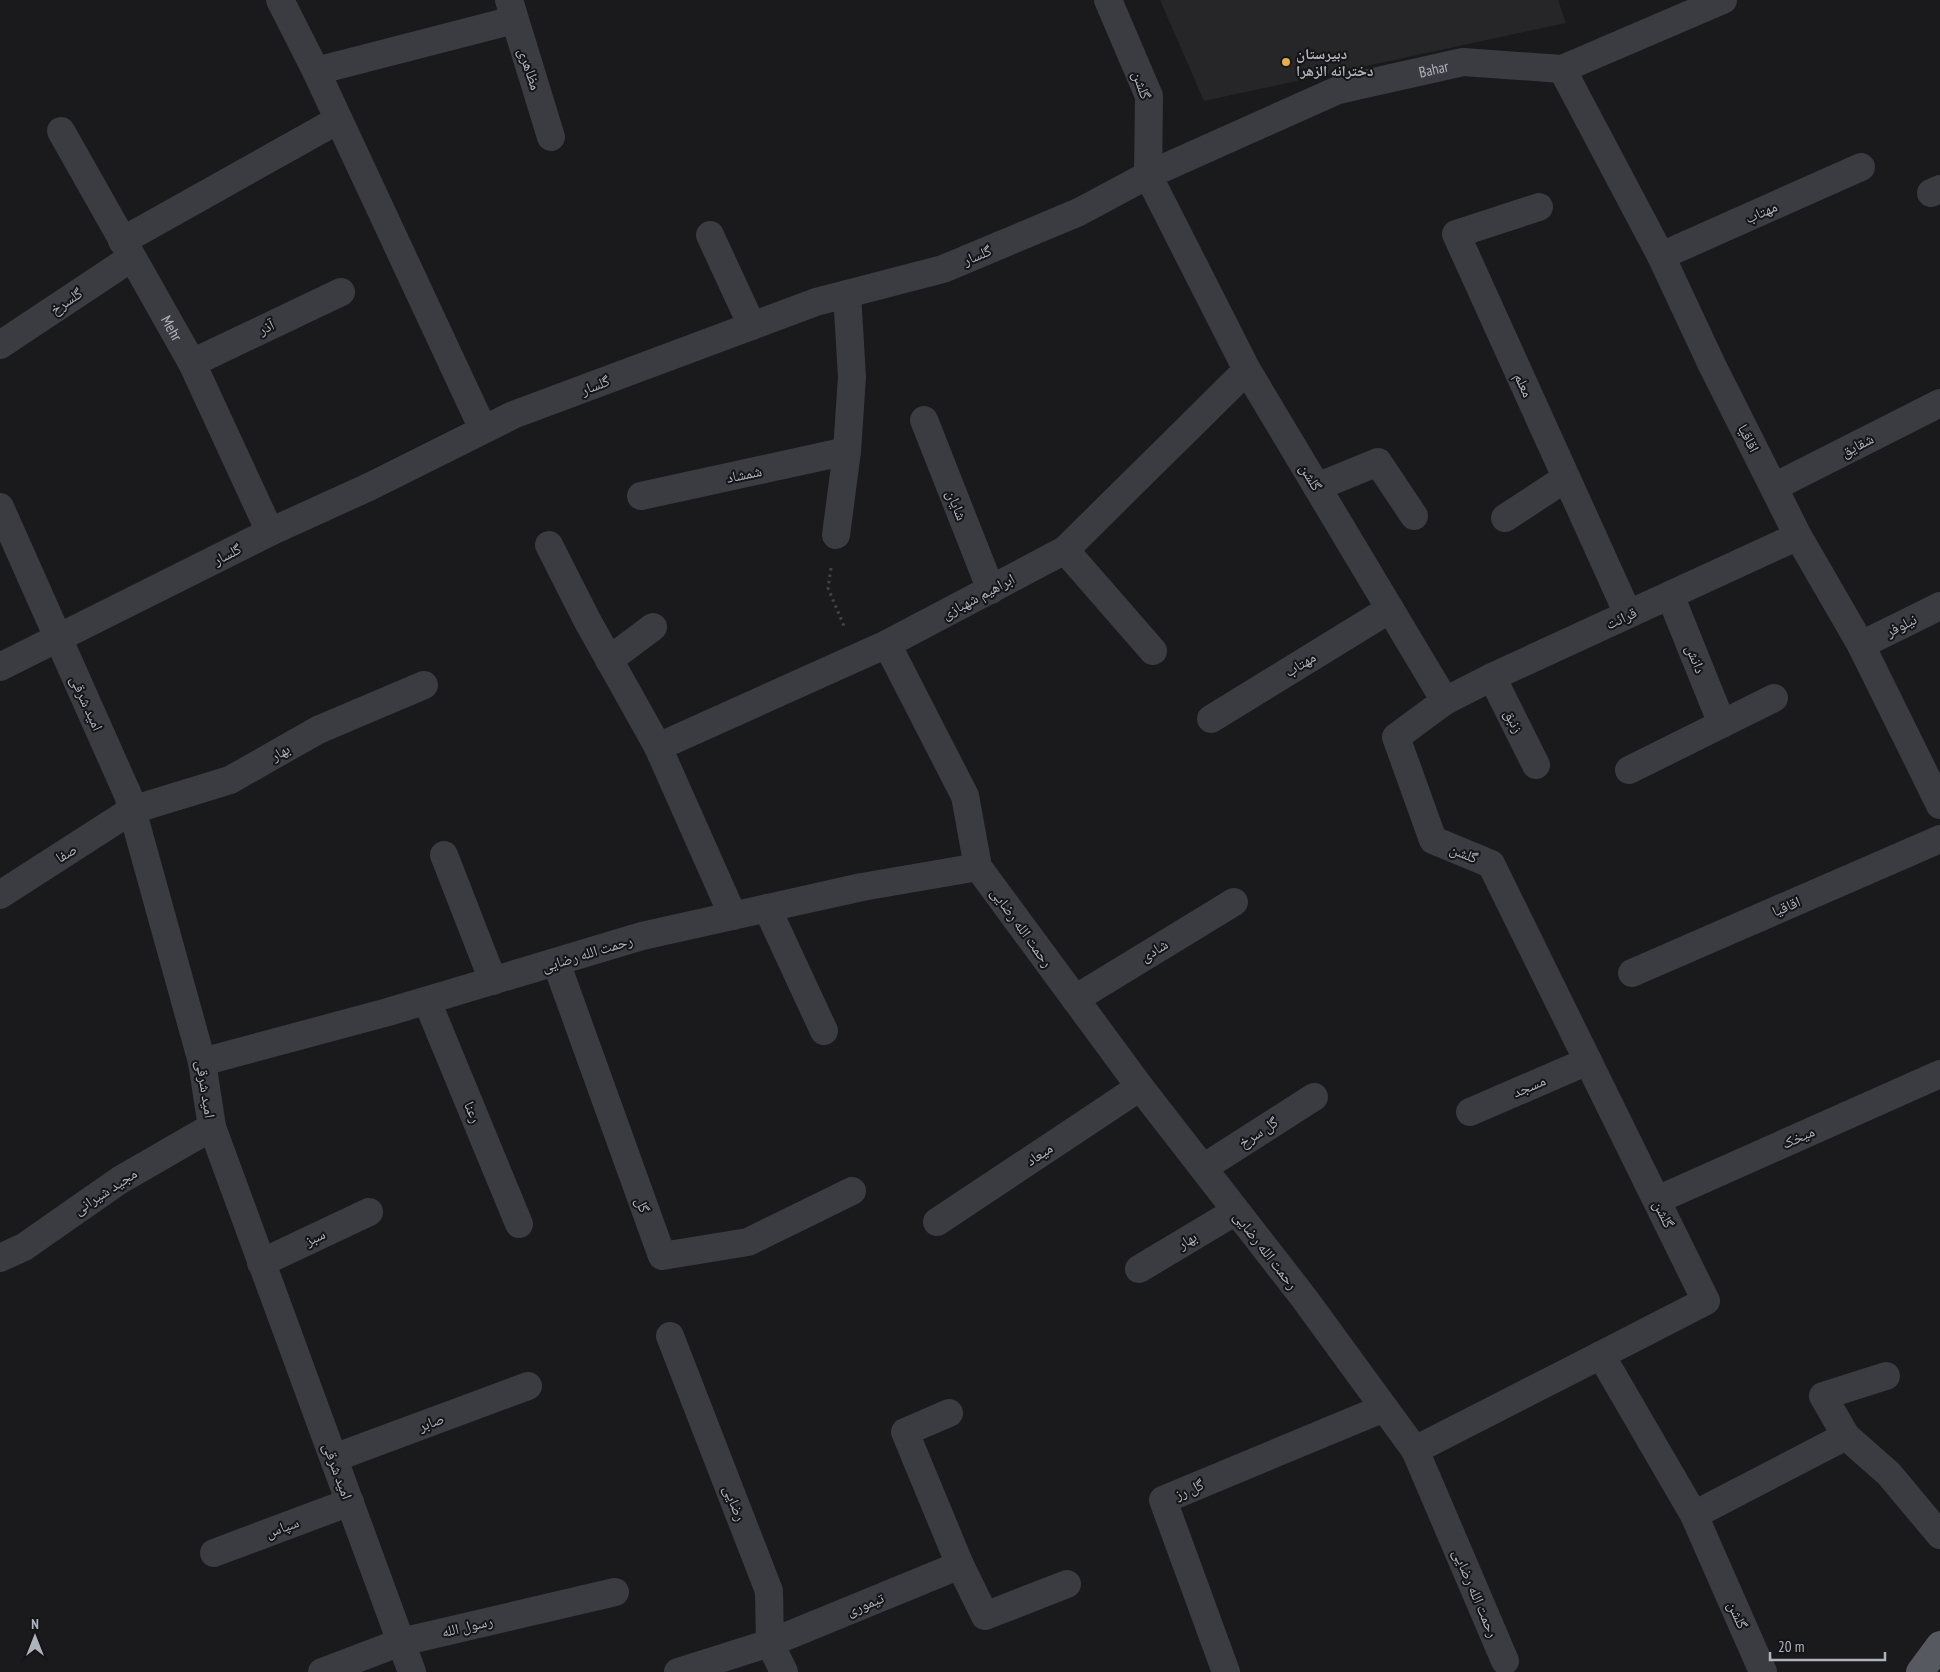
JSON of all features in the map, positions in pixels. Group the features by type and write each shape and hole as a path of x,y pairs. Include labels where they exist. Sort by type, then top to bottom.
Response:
{"main road":[{"path":"1920,1672 1940,1645"}],"street":[{"path":"280,0 316,71 483,429"},
{"name":"گلشن","path":"1108,0 1149,96 1148,175 1247,370 1445,701 1396,737 1433,840 1491,864 1706,1301 1601,1355 1694,1515 1763,1672"},
{"name":"Bahar","path":"1148,175 1338,90 1463,62 1562,69 1723,0"},
{"path":"316,71 511,10"},
{"name":"مظاهری","path":"511,10 551,138"},
{"name":"اقاقیا","path":"1562,69 1661,256 1712,365 1798,536 1861,645 1940,805"},
{"name":"گلسرخ","path":"0,345 127,249 338,120"},
{"name":"Mehr","path":"61,131 192,363 270,532"},
{"name":"مهتاب","path":"1661,256 1861,167"},
{"name":"گلسار","path":"0,667 270,532 371,486 513,415 816,302 943,269 1079,212 1148,175"},
{"name":"معلم","path":"1539,207 1456,234 1628,614"},
{"path":"710,235 752,326"},
{"name":"آذر","path":"192,363 340,292"},
{"path":"836,535 847,451 852,377 847,294"},
{"name":"ابراهیم شهبازی","path":"658,747 887,644 1065,550 1247,370"},
{"name":"شقایق","path":"1774,487 1940,403"},
{"name":"شایان","path":"924,420 991,590"},
{"name":"شمشاد","path":"641,496 847,451"},
{"path":"1317,487 1378,462 1414,516"},
{"path":"1505,518 1566,478"},
{"name":"امید شرقی","path":"0,508 128,795 202,1062 212,1127 412,1672"},
{"name":"قرائت","path":"1445,701 1798,536"},
{"path":"549,544 609,660 658,747 732,916"},
{"path":"1065,550 1152,651"},
{"name":"دانش","path":"1670,595 1722,724"},
{"name":"نیلوفر","path":"1861,645 1940,606"},
{"name":"مهتاب","path":"1211,719 1390,609"},
{"path":"609,660 653,627"},
{"name":"رحمت الله رضایی","path":"887,644 965,796 978,867 1140,1087 1304,1298 1415,1450 1505,1661"},
{"name":"زنبق","path":"1492,678 1536,765"},
{"name":"بهار","path":"132,810 230,780 318,730 424,685"},
{"path":"1629,770 1774,698"},
{"name":"صفا","path":"0,895 132,810"},
{"name":"اقاقیا","path":"1632,973 1940,839"},
{"path":"444,855 493,981"},
{"name":"رحمت الله رضایی","path":"202,1062 427,1000 642,936 862,887 978,867"},
{"name":"شادی","path":"1075,999 1234,902"},
{"path":"767,908 824,1031"},
{"name":"گل","path":"556,962 662,1256 748,1242 852,1191"},
{"name":"رعنا","path":"427,1000 519,1224"},
{"name":"مسجد","path":"1470,1112 1588,1061"},
{"name":"میخک","path":"1657,1200 1940,1074"},
{"name":"میعاد","path":"937,1222 1140,1087"},
{"name":"گل سرخ","path":"1203,1168 1314,1097"},
{"name":"مجید شیرانی","path":"0,1258 24,1247 120,1180 212,1127"},
{"name":"بهار","path":"1139,1269 1236,1211"},
{"name":"سبز","path":"262,1263 369,1212"},
{"name":"رضایی","path":"670,1336 769,1591 770,1643 784,1672"},
{"path":"1415,1450 1601,1355"},
{"path":"1886,1376 1823,1396 1846,1436 1889,1474 1940,1535"},
{"name":"صابر","path":"334,1458 528,1386"},
{"name":"گل رز","path":"1226,1672 1163,1500 1384,1408"},
{"path":"949,1413 905,1432 960,1565 985,1616 1067,1584"},
{"path":"1694,1515 1846,1436"},
{"name":"سپاس","path":"214,1553 350,1502"},
{"name":"تیموری","path":"678,1672 770,1643 960,1565"},
{"name":"رسول الله","path":"322,1672 401,1642 615,1592"}],"path":[{"path":"836,535 828,588 858,657"}],"shaded area":[{"name":"دبيرستان دخترانه الزهرا","path":"1160,0 1558,0 1566,23 1204,101"}],"place":[{"name":"دبيرستان دخترانه الزهرا","path":"1286,62"}]}
